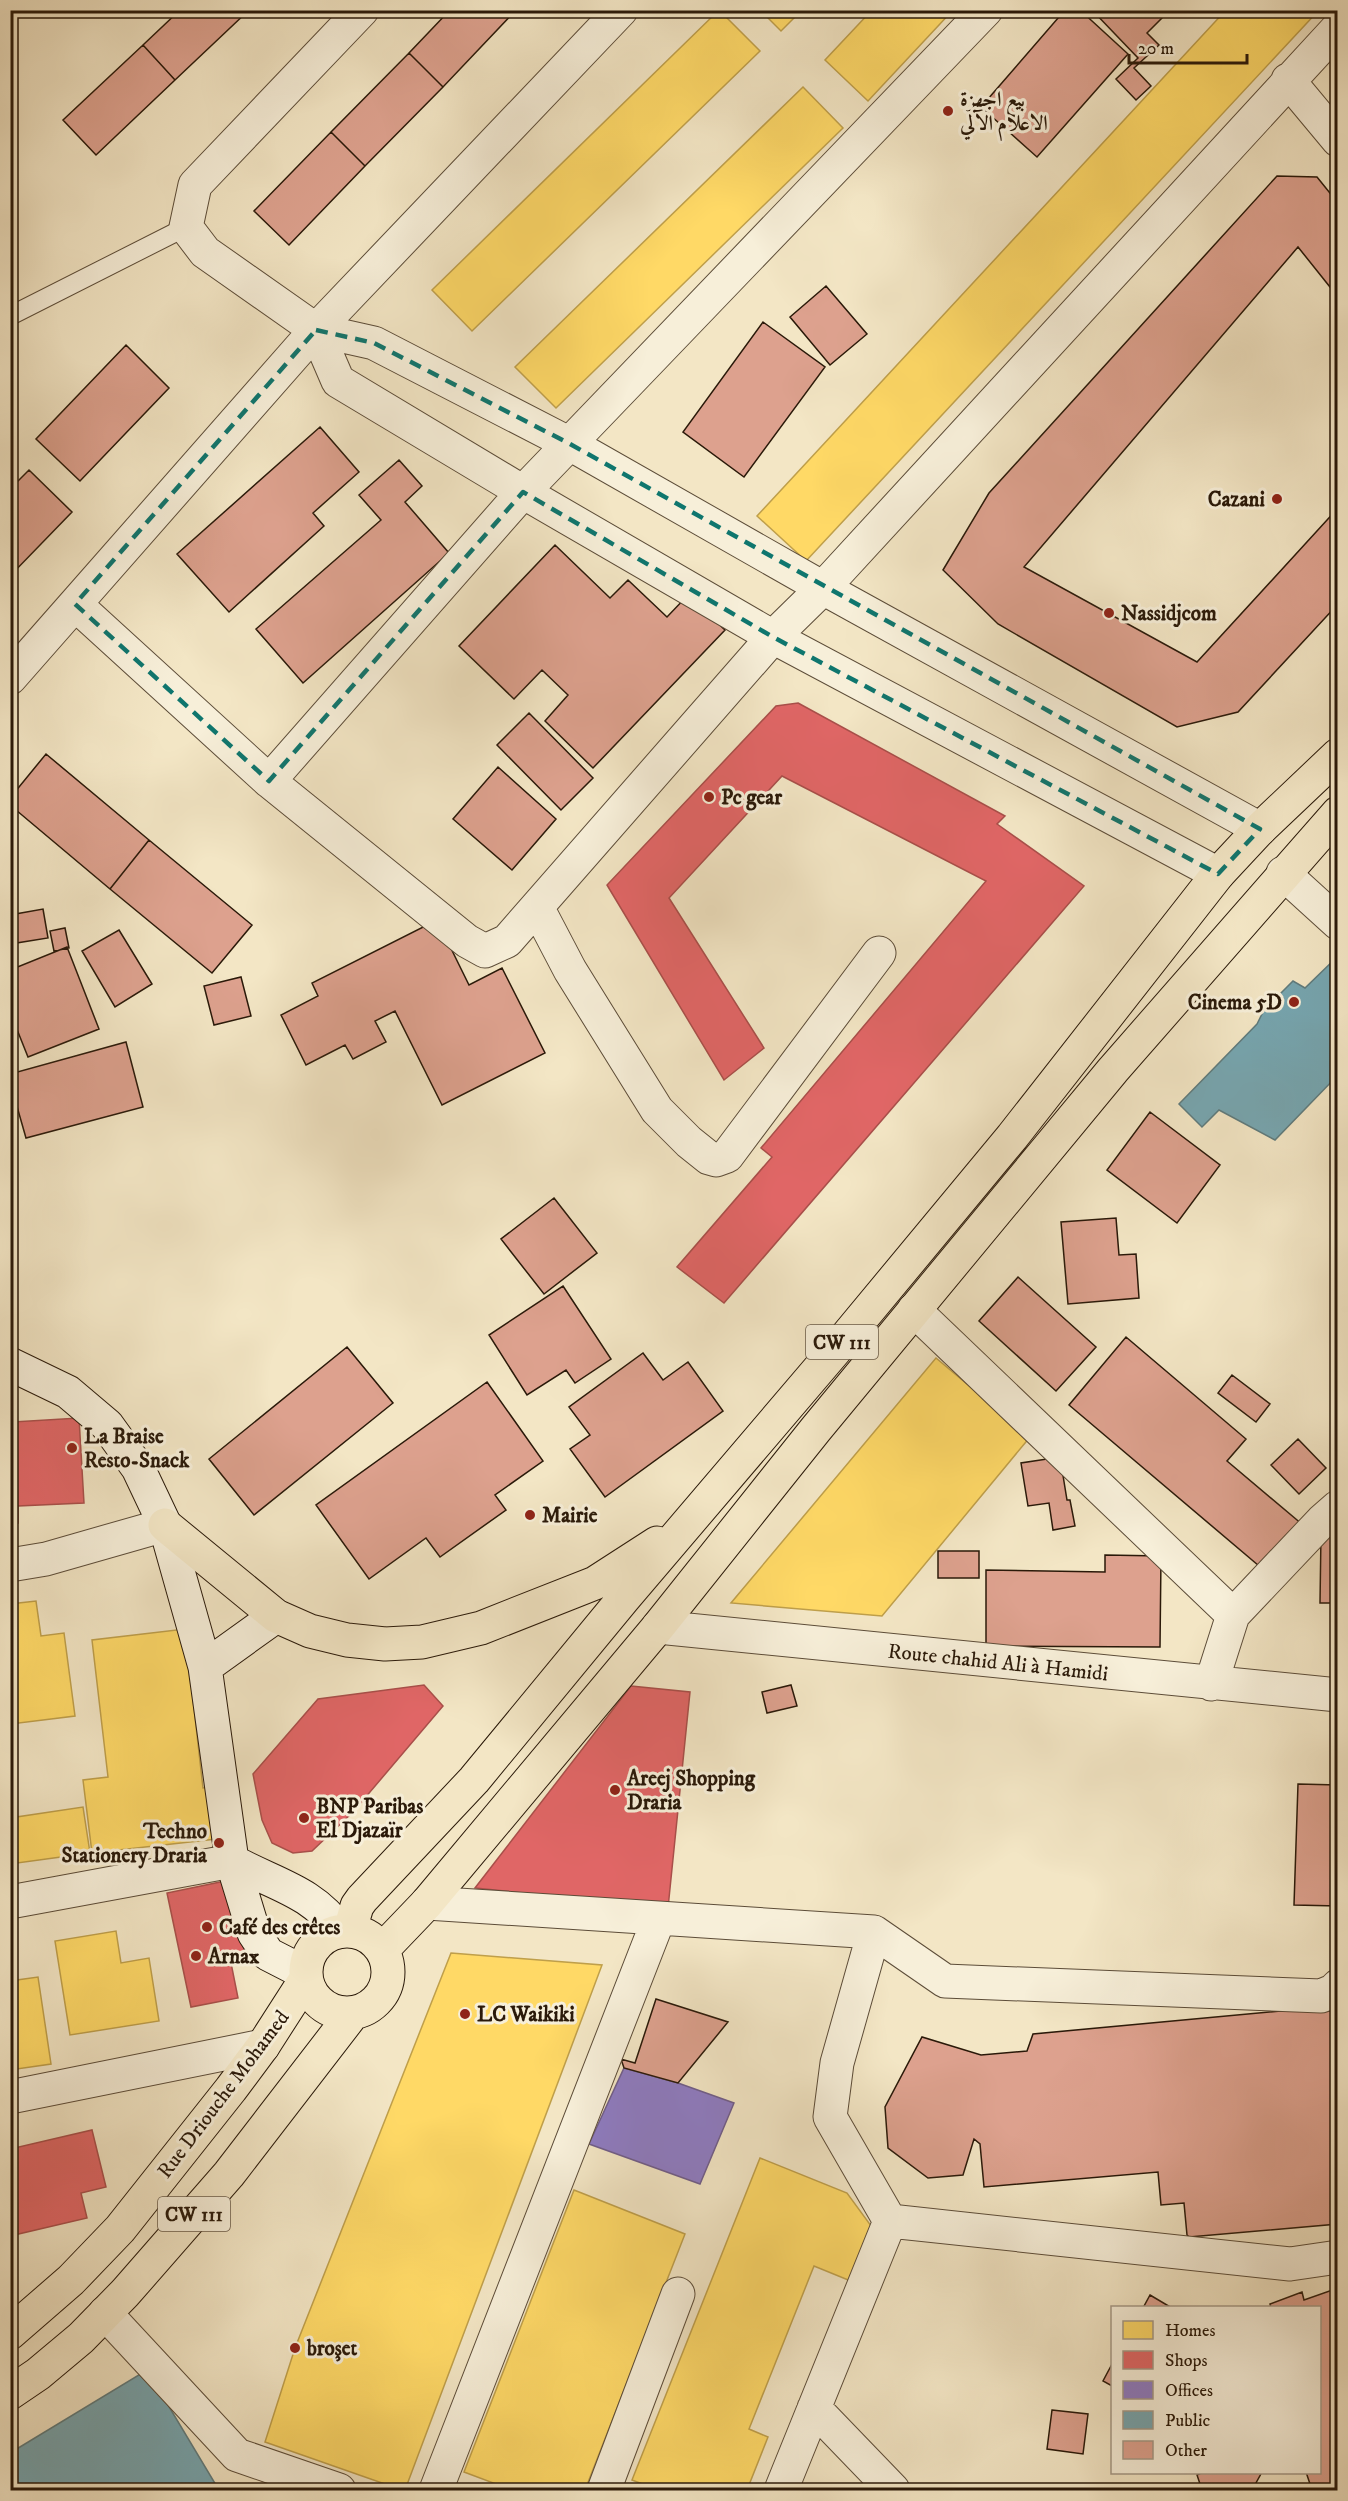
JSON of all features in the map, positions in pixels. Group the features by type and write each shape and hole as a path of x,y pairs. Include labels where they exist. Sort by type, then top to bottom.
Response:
{"main road":[{"name":"CW 111","path":"345,1931 362,1899 474,1780 1012,1137 1218,874 1260,829 1338,755"},
{"path":"382,1950 427,1903 658,1627 816,1429 1113,1070 1283,873 1338,813"},
{"path":"165,1525 276,1616 310,1631 347,1641 385,1644 422,1642 481,1629 595,1583 686,1525"},
{"path":"345,1931 368,1936 382,1950 387,1963 388,1977 377,2001 366,2008 353,2013 328,2009 310,1992 306,1976 312,1950 329,1934 345,1931"},
{"name":"Rue Driouche Mohamed","path":"10,2333 71,2280 120,2229 206,2123 263,2046 306,1976"},
{"name":"CW 111","path":"10,2393 72,2345 105,2313 237,2165 353,2013"}],"street":[{"path":"362,10 195,185 186,227 206,252 316,330 374,343 570,444 823,588 1260,829"},
{"path":"10,678 316,330 621,10"},
{"path":"269,782 523,492 986,10"},
{"path":"75,604 269,782 467,941 485,951 507,941 773,637 823,588 1338,28"},
{"path":"1288,80 1338,140"},
{"path":"316,330 338,381 523,492 773,637 1218,874"},
{"path":"1283,873 1338,923"},
{"path":"537,907 570,970 657,1110 689,1142 709,1158 716,1160 727,1156 879,953"},
{"path":"914,1310 1233,1615"},
{"path":"10,1364 68,1392 107,1425 138,1468 165,1525 205,1667 232,1861 255,1933 268,1954 306,1976"},
{"path":"1211,1684 1233,1615 1338,1507"},
{"path":"10,1565 46,1559 165,1525"},
{"path":"205,1667 276,1616"},
{"name":"Route chahid Ali à Hamidi","path":"658,1627 1338,1695"},
{"path":"10,1902 232,1861 262,1878 314,1901 345,1931"},
{"path":"427,1903 874,1932 945,1981 1321,1996 1338,1986"},
{"path":"436,2490 659,1918"},
{"path":"874,1932 837,2063 830,2118 890,2221"},
{"path":"10,2097 263,2046"},
{"path":"890,2221 1290,2264 1338,2258"},
{"path":"781,2490 890,2221"},
{"path":"604,2490 678,2294"},
{"path":"105,2313 237,2455 339,2490"},
{"path":"814,2408 893,2490"}],"lane":[{"path":"10,316 186,227"}],"highlighted area":[{"path":"316,330 374,343 570,444 1260,829 1218,874 773,637 523,492 269,781 75,604"}],"building: Homes":[{"path":"719,10 760,51 472,331 432,290"},
{"path":"760,10 802,10 781,31"},
{"path":"872,10 953,10 868,101 825,60"},
{"path":"1226,10 1319,10 806,561 757,516"},
{"path":"803,87 843,128 556,408 515,367"},
{"path":"936,1358 1030,1437 882,1616 731,1603"},
{"path":"36,1601 41,1636 64,1633 75,1716 11,1724 10,1604"},
{"path":"185,1629 203,1788 219,1786 225,1838 92,1853 83,1780 108,1777 92,1640"},
{"path":"83,1807 90,1853 10,1864 10,1818"},
{"path":"116,1931 121,1963 149,1958 159,2021 70,2035 55,1941"},
{"path":"451,1953 602,1965 405,2490 402,2490 265,2442 295,2348"},
{"path":"38,1977 51,2064 10,2070 10,1981"},
{"path":"760,2158 847,2193 877,2234 858,2284 814,2266 749,2429 768,2437 747,2490 658,2490 632,2480"},
{"path":"574,2190 685,2234 585,2490 512,2490 464,2472"}],"building: Shops":[{"path":"798,703 1005,816 997,824 1084,886 724,1303 677,1267 772,1157 761,1148 986,881 782,776 669,898 764,1048 724,1080 607,885 776,706"},
{"path":"10,1397 13,1422 79,1418 84,1503 18,1506 18,1523 10,1523"},
{"path":"424,1685 443,1706 353,1812 312,1851 293,1853 272,1843 262,1820 253,1774 318,1699"},
{"name":"Areej Shopping Draria","path":"631,1686 690,1692 668,1908 475,1888"},
{"name":"Café des crêtes","path":"230,1880 246,1960 231,1963 238,1998 191,2007 167,1893"},
{"path":"92,2130 106,2187 81,2193 87,2218 10,2236 10,2149"}],"building: Offices":[{"path":"624,2068 678,2083 734,2103 700,2184 589,2144"}],"building: Public":[{"path":"1338,956 1338,1075 1275,1140 1219,1110 1202,1127 1179,1104 1257,1024 1264,1010 1293,981 1305,988"},
{"path":"147,2370 219,2490 20,2490 10,2474 10,2453"}],"building: Other":[{"path":"180,10 249,10 175,80 143,45"},
{"path":"450,10 516,10 443,87 409,53"},
{"path":"1065,10 1080,10 1128,54 1037,157 981,107"},
{"path":"1092,10 1170,10 1147,33 1159,45 1134,68 1151,86 1136,100 1116,79 1138,58"},
{"path":"143,45 175,80 96,155 63,120"},
{"path":"409,53 443,87 365,166 331,132"},
{"path":"331,132 365,166 289,245 254,211"},
{"path":"1277,176 1317,177 1338,203 1338,297 1298,247 1024,567 1197,662 1338,508 1338,604 1238,712 1177,727 998,624 943,570 989,493"},
{"path":"826,286 867,334 830,365 790,317"},
{"path":"763,322 825,367 744,477 683,432"},
{"path":"126,345 169,388 80,481 36,439"},
{"path":"320,427 359,472 313,513 324,526 229,612 177,554"},
{"path":"399,460 422,486 405,502 449,553 303,683 256,629 381,520 359,495"},
{"path":"29,470 72,512 10,576 10,489"},
{"path":"555,545 610,598 628,580 667,617 688,595 725,630 593,768 545,721 568,695 542,670 514,699 459,646"},
{"path":"529,713 593,778 561,810 497,745"},
{"path":"46,754 149,840 110,889 10,805 10,798"},
{"path":"498,767 556,819 512,870 453,819"},
{"path":"149,840 252,925 212,973 110,889"},
{"path":"43,909 48,938 10,944 10,915"},
{"path":"437,920 469,985 502,968 545,1053 442,1105 395,1011 375,1021 386,1042 353,1059 345,1045 306,1065 281,1015 318,996 312,983"},
{"path":"65,928 69,948 54,951 50,931"},
{"path":"119,930 152,984 115,1007 82,951"},
{"path":"67,947 99,1029 28,1057 10,1012 10,970"},
{"path":"241,977 251,1016 214,1025 204,986"},
{"path":"126,1042 143,1107 26,1138 10,1082 10,1074"},
{"path":"1150,1112 1220,1165 1177,1223 1107,1170"},
{"path":"554,1198 597,1253 544,1294 501,1239"},
{"path":"1116,1218 1119,1255 1136,1254 1139,1298 1068,1304 1061,1222"},
{"path":"1018,1277 1096,1347 1056,1391 979,1321"},
{"path":"563,1286 611,1359 575,1383 566,1370 527,1395 489,1335"},
{"path":"1126,1337 1246,1439 1227,1461 1303,1525 1265,1571 1069,1405"},
{"path":"347,1347 393,1403 254,1515 209,1459"},
{"path":"643,1353 663,1380 688,1362 723,1411 605,1497 570,1449 590,1435 569,1407"},
{"path":"1232,1375 1270,1404 1256,1422 1218,1393"},
{"path":"487,1382 543,1461 495,1495 506,1510 440,1557 426,1538 369,1579 316,1505"},
{"path":"1298,1439 1326,1468 1299,1494 1271,1465"},
{"path":"1060,1457 1067,1500 1070,1500 1075,1526 1053,1530 1049,1503 1028,1506 1021,1463"},
{"path":"1321,1534 1338,1535 1338,1603 1320,1603"},
{"path":"938,1551 979,1551 979,1578 938,1578"},
{"path":"1105,1555 1161,1556 1160,1647 986,1646 986,1570 1105,1572"},
{"path":"791,1685 797,1706 767,1713 762,1692"},
{"path":"1298,1784 1338,1785 1338,1906 1294,1905"},
{"path":"656,1999 728,2022 678,2083 624,2068 621,2059 635,2063"},
{"path":"1324,2007 1338,2017 1338,2224 1189,2237 1184,2203 1161,2205 1158,2172 984,2187 980,2144 974,2139 963,2175 928,2178 888,2148 885,2107 922,2037 981,2055 1027,2051 1033,2034"},
{"path":"1338,2288 1338,2490 1312,2490 1307,2474 1321,2474 1321,2306 1270,2306 1270,2304 1302,2292 1304,2300"},
{"path":"1150,2295 1169,2306 1144,2306"},
{"path":"1111,2366 1111,2385 1103,2381"},
{"path":"1052,2410 1088,2414 1083,2454 1047,2449"},
{"path":"1261,2474 1252,2490 1202,2490 1197,2475"}],"place":[{"name":"بيع اجهزة الاعلام الآلي","path":"948,111"},
{"name":"Cazani","path":"1277,499"},
{"name":"Nassidjcom","path":"1109,613"},
{"name":"Pc gear","path":"709,797"},
{"name":"Cinema 5D","path":"1294,1002"},
{"name":"La Braise Resto-Snack","path":"72,1448"},
{"name":"Mairie","path":"530,1515"},
{"name":"Areej Shopping Draria","path":"615,1790"},
{"name":"BNP Paribas El Djazaïr","path":"304,1818"},
{"name":"Techno Stationery Draria","path":"219,1843"},
{"name":"Café des crêtes","path":"207,1927"},
{"name":"Arnax","path":"196,1956"},
{"name":"LC Waikiki","path":"465,2014"},
{"name":"broşet","path":"295,2348"}]}
